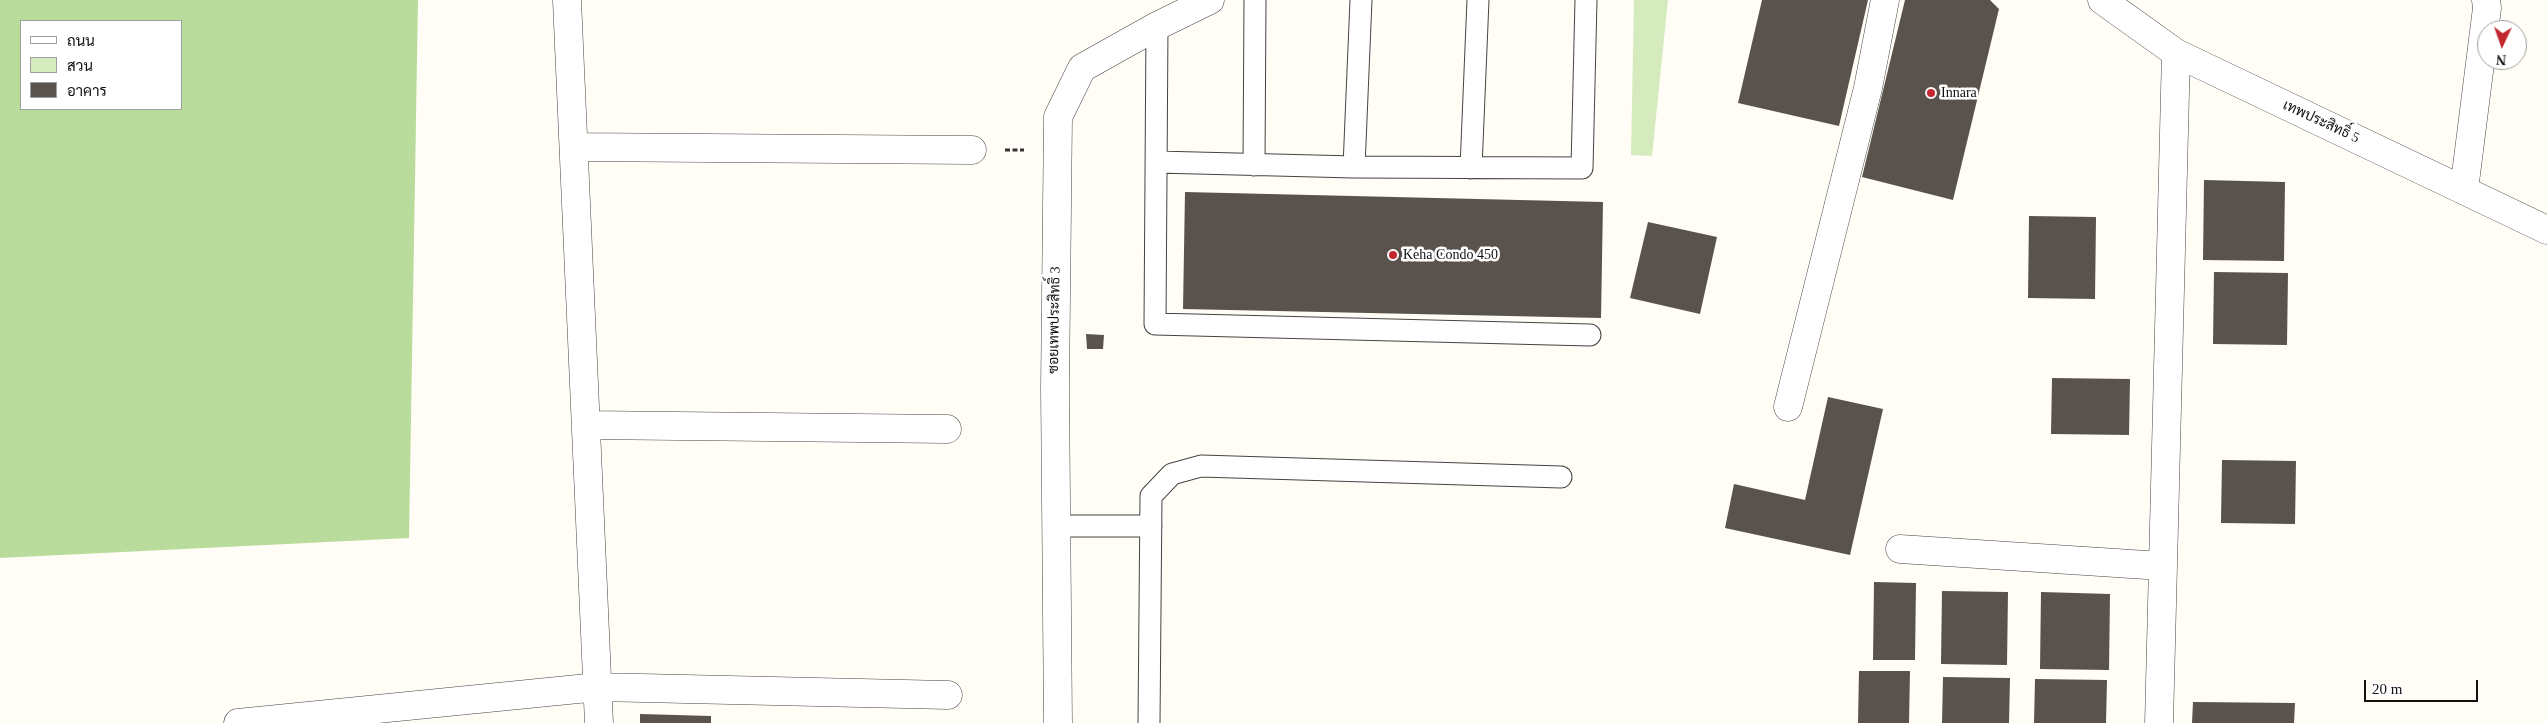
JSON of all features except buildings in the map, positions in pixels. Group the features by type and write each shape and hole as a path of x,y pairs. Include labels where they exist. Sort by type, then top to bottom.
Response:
{"street":[{"path":"567,0 599,723"},
{"name":"ซอยเทพประสิทธิ์ 3","path":"1058,723 1055,388 1058,117 1082,68 1157,26 1210,0"},
{"path":"1788,407 1868,88 1885,0"},
{"name":"เทพประสิทธิ์ 5","path":"2102,0 2176,53 2547,230"},
{"path":"2464,190 2487,0"},
{"path":"2159,723 2176,53"},
{"path":"574,147 972,150"},
{"path":"587,425 947,429"},
{"path":"1900,549 2162,566"},
{"path":"238,723 598,687 948,695"}],"lane":[{"path":"1254,164 1256,0"},
{"path":"1354,167 1361,0"},
{"path":"1471,168 1478,0"},
{"path":"1158,162 1354,167 1582,168 1586,0"},
{"path":"1157,26 1158,162 1154,324 1590,335"},
{"path":"1149,723 1151,496 1172,474 1201,466 1561,477"},
{"path":"1056,526 1151,526"}],"path":[{"path":"972,150 1057,150"}],"green space":[{"path":"0,0 418,0 409,538 0,558"},
{"path":"1634,0 1668,0 1652,156 1631,155"}],"place":[{"name":"Innara","path":"1931,93"},
{"name":"Keha Condo 450","path":"1393,255"}]}
